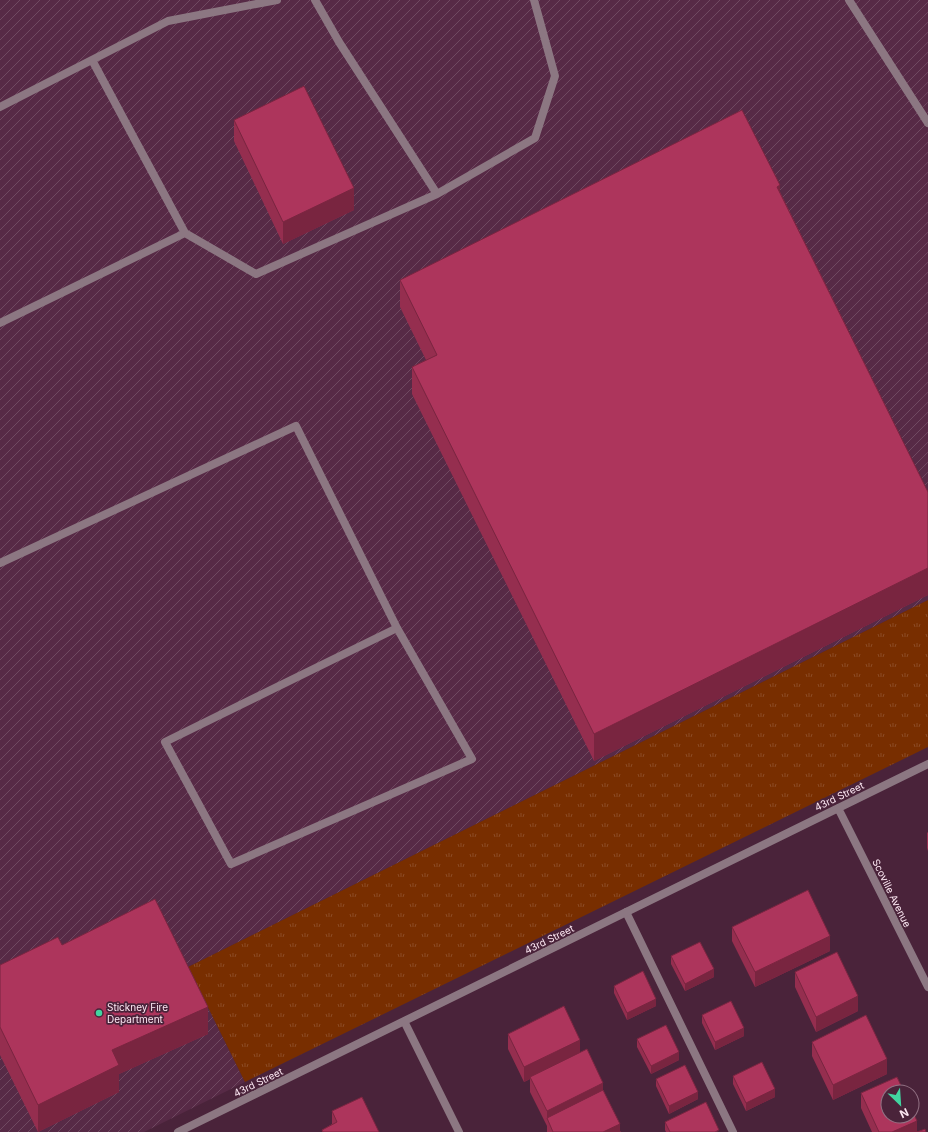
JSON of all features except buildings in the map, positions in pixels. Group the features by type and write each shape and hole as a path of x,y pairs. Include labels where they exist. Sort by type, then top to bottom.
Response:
{"street":[{"path":"0,107 168,21 277,0"},
{"path":"315,0 339,42 437,194"},
{"path":"92,60 185,233 256,274 437,194 535,138 555,76 534,0"},
{"path":"849,0 928,123"},
{"path":"0,323 185,233"},
{"path":"0,563 296,426 397,628 472,759 231,864 165,742 397,628"},
{"name":"43rd Street","path":"178,1132 193,1129 404,1021 928,764"},
{"name":"Scoville Avenue","path":"838,808 928,987"},
{"path":"626,912 733,1132"},
{"path":"404,1021 459,1132"}],"shaded area":[{"path":"0,0 928,0 928,600 188,967 245,1082 144,1132 0,1132"}],"green space":[{"path":"928,600 928,747 245,1082 188,967"}],"place":[{"name":"Stickney Fire Department","path":"99,1013"}]}
